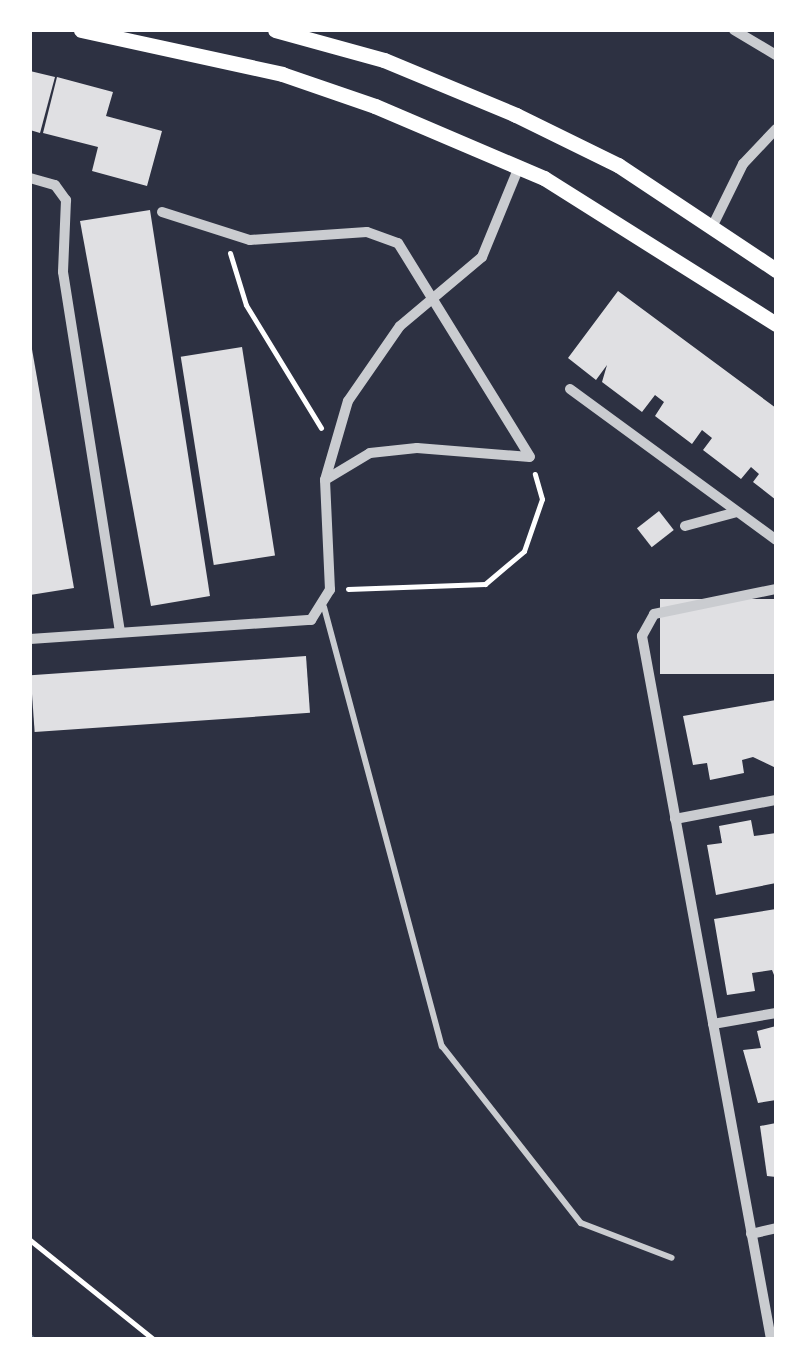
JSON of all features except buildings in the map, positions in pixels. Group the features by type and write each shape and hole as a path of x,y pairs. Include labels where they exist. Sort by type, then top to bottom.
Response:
{"main road":[{"path":"81,30 282,74 519,168 776,324"},
{"path":"275,30 384,60 516,115 714,224 776,270"}],"street":[{"path":"734,30 776,55"},
{"path":"714,224 743,164 776,129"},
{"path":"30,639 292,626 324,607 330,590 325,480 329,451 360,376 434,296 482,257 519,168"},
{"path":"30,178 55,185 66,200 62,272 120,632"},
{"path":"162,212 225,235 385,236 408,252 530,457"},
{"path":"570,389 776,540"},
{"path":"325,480 370,454 416,448 530,457"},
{"path":"685,526 737,512"},
{"path":"771,1339 675,819 645,622 776,589"},
{"path":"675,819 776,800"},
{"path":"713,1024 776,1013"},
{"path":"751,1234 776,1228"}],"lane":[{"path":"324,607 442,1046 581,1223 672,1258"}],"path":[{"path":"225,235 246,305 329,451"},
{"path":"330,590 485,584 524,552 542,498 530,457"},
{"path":"30,1240 154,1339"}]}
